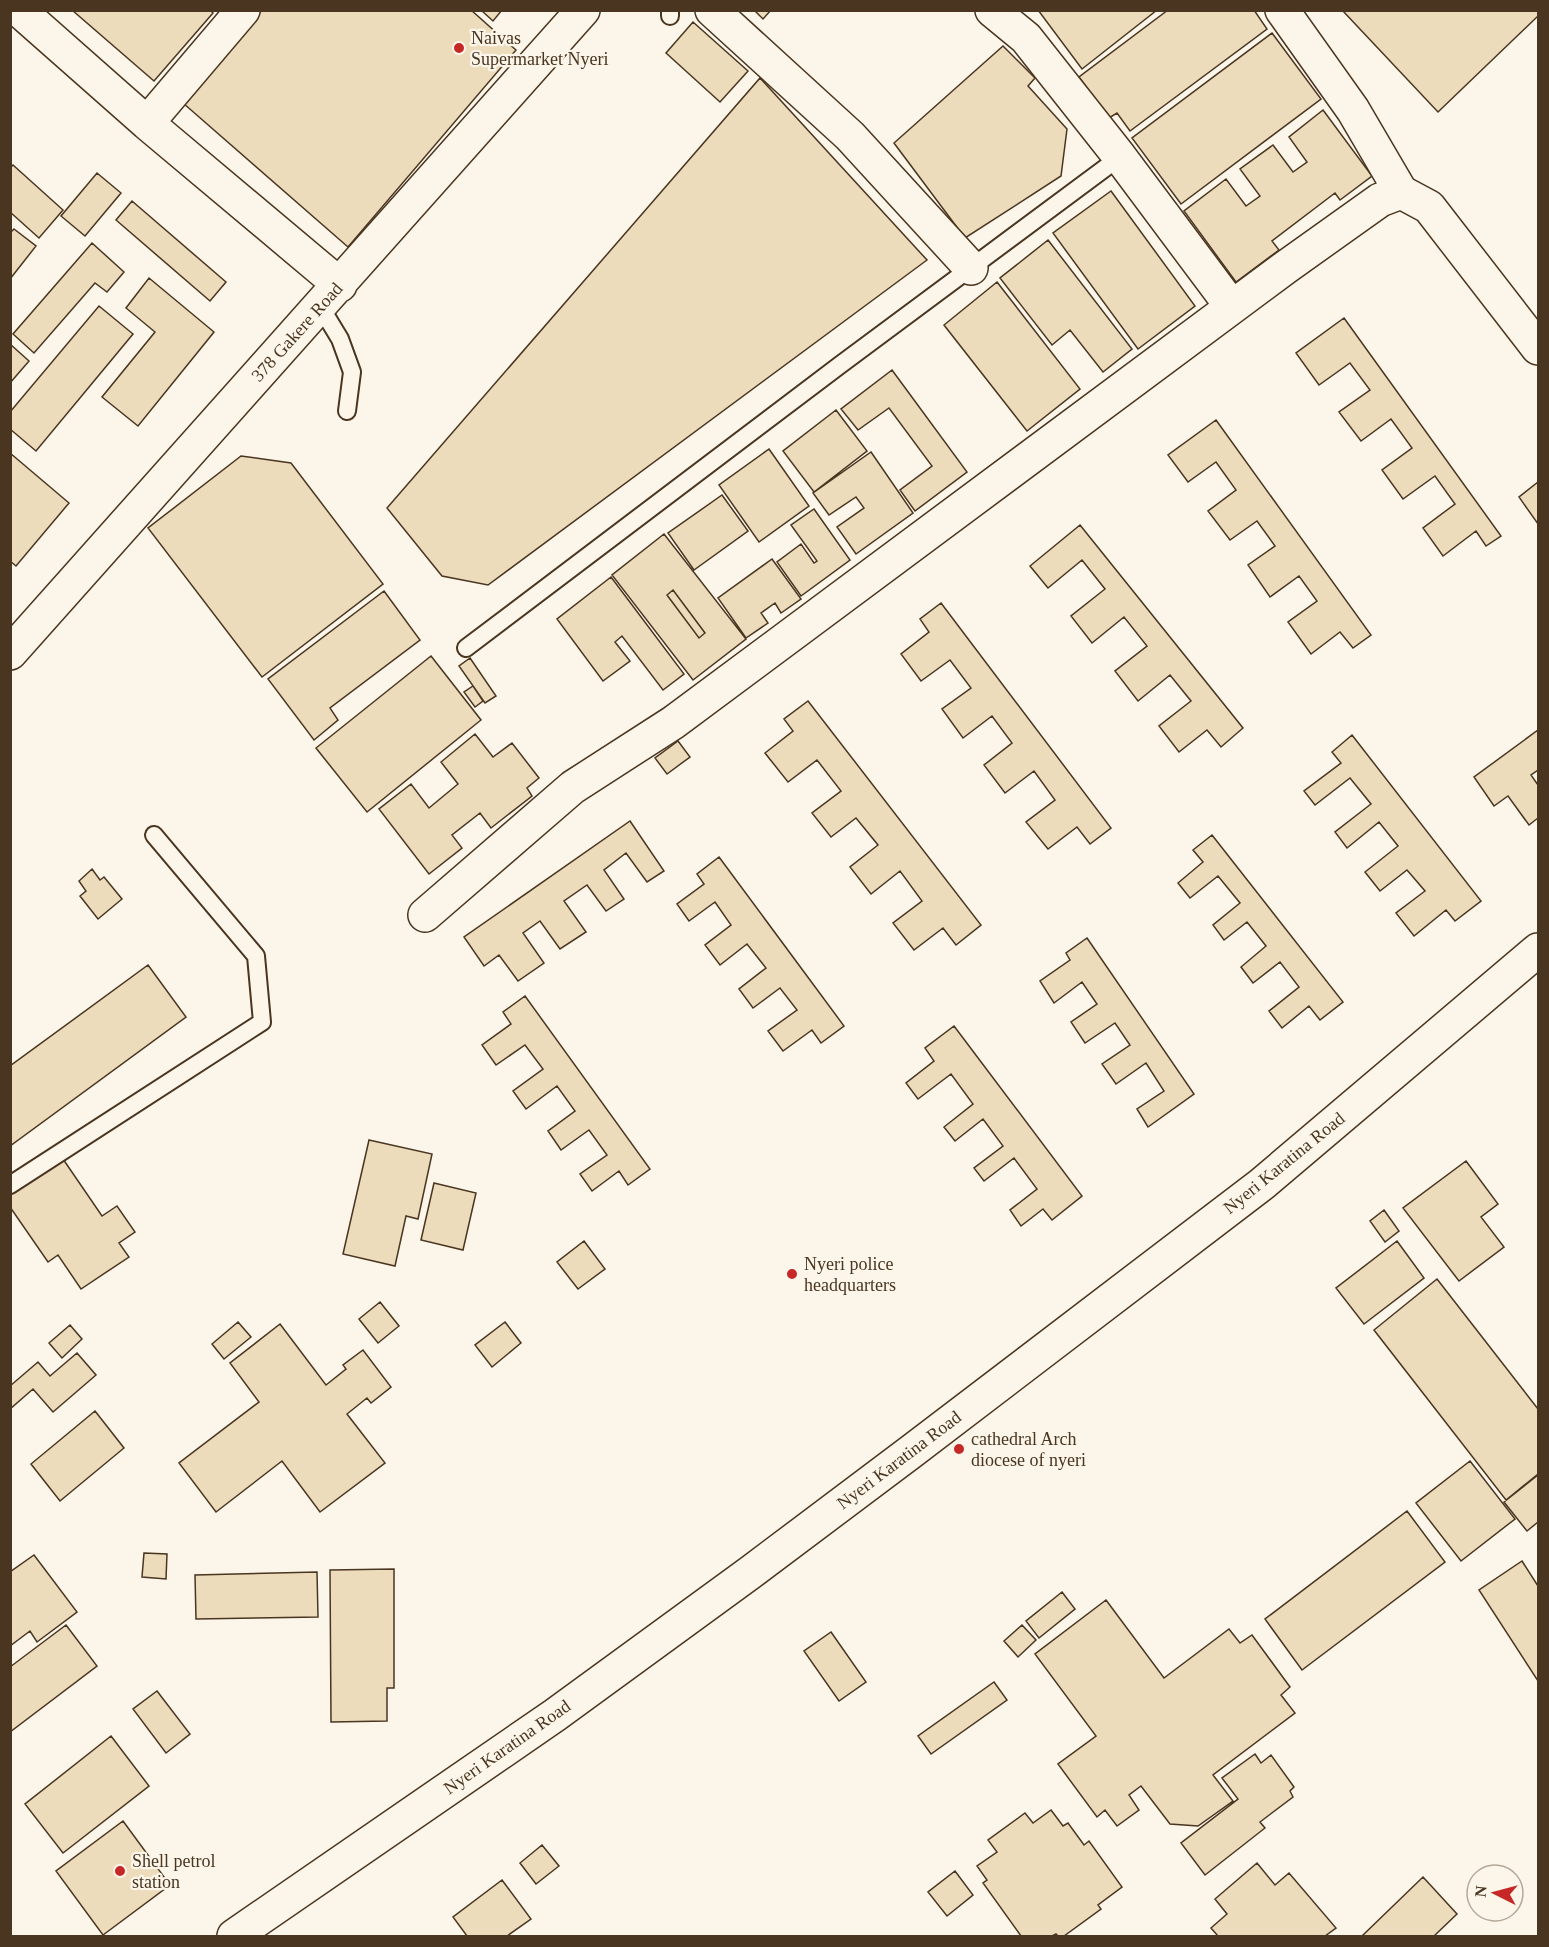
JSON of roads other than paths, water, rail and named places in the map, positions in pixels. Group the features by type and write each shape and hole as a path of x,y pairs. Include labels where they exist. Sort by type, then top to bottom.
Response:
{"main road":[{"path":"19,10 147,123 330,296"},
{"path":"147,123 243,10"},
{"name":"378 Gakere Road","path":"10,653 583,10"},
{"path":"712,10 850,136 971,268"},
{"path":"992,10 1026,38 1120,157 1232,307"},
{"path":"1281,10 1353,110 1401,192 1429,207 1539,348"},
{"path":"425,915 573,787 674,722 1232,307 1380,200 1401,192"},
{"name":"Nyeri Karatina Road","path":"234,1936 555,1715 884,1472 1262,1184 1539,950"}],"lane":[{"path":"466,648 1120,157"},
{"path":"330,296 340,339 352,372 347,411"},
{"path":"10,1185 262,1022 256,956 154,835"}],"place":[{"name":"Naivas Supermarket Nyeri","path":"459,48"},
{"name":"Nyeri police headquarters","path":"792,1274"},
{"name":"cathedral Arch diocese of nyeri","path":"959,1449"},
{"name":"Shell petrol station","path":"120,1871"}]}
